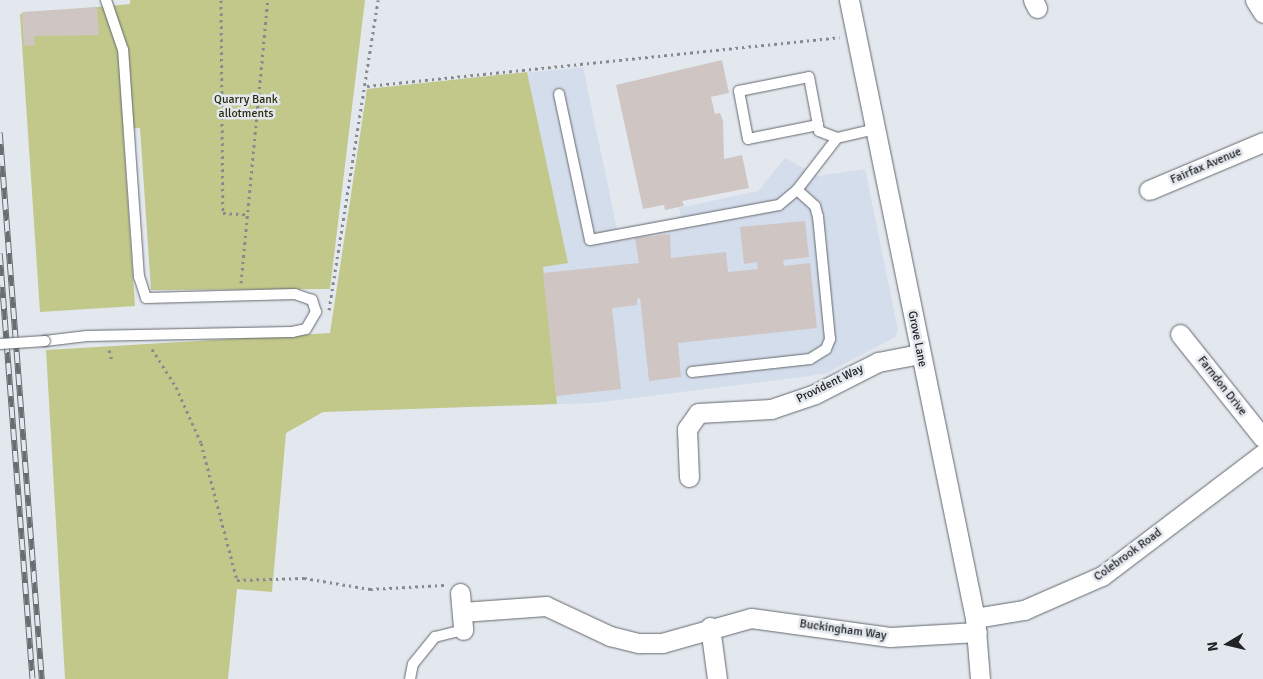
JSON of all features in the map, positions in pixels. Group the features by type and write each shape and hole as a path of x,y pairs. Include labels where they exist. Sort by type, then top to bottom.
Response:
{"street":[{"name":"Grove Lane","path":"849,0 976,625 980,679"},
{"path":"1255,0 1263,13"},
{"name":"Fairfax Avenue","path":"1149,190 1263,142"},
{"name":"Farndon Drive","path":"1180,334 1263,438"},
{"name":"Provident Way","path":"689,477 694,457 687,429 698,413 771,409 815,394 864,368 920,354"},
{"name":"Colebrook Road","path":"976,625 1024,610 1102,576 1263,454"},
{"path":"460,593 463,621"},
{"name":"Buckingham Way","path":"463,621 546,606 610,636 639,643 662,642 710,627 763,618 890,637 976,625"},
{"path":"710,627 717,679"}],"lane":[{"path":"0,344 144,335 292,332 306,329 316,312 312,300 304,296 241,296 158,301 146,298 142,290 123,50 106,0"},
{"path":"818,125 748,139 739,91 809,77 818,125 819,131 837,138 875,129"},
{"path":"559,94 590,240 762,211 779,206 797,190 837,138"},
{"path":"692,372 810,359 826,349 830,339 818,217 815,206 797,190"},
{"path":"410,679 413,664 435,636 463,621"}],"path":[{"path":"221,0 223,213 245,214"},
{"path":"241,296 245,214 268,0"},
{"path":"316,312 328,311 333,302 367,86 378,0"},
{"path":"367,86 839,37 858,39"},
{"path":"144,335 176,387 201,443 237,580 304,578 370,590 447,585 460,593"}],"shaded area":[{"path":"583,67 617,229 681,217 679,208 758,191 785,158 818,176 865,169 898,330 895,337 827,373 802,377 594,403 323,412 367,89"}],"green space":[{"name":"Quarry Bank allotments","path":"130,0 365,0 330,289 151,290 140,128 123,129 135,306 40,312 20,14 130,4"},
{"path":"527,72 568,263 543,267 557,404 323,412 286,433 272,592 237,589 228,679 65,679 46,350 330,333 367,89"}],"building":[{"path":"97,7 99,35 34,36 35,45 24,46 22,12"},
{"path":"722,60 729,93 711,97 715,114 720,113 723,121 724,159 742,155 749,188 682,201 684,206 665,210 664,205 643,209 616,85"},
{"path":"805,221 809,257 783,260 784,266 810,263 817,328 678,343 681,377 649,381 640,298 637,299 637,305 612,308 621,389 556,396 543,273 639,263 635,238 670,234 671,258 726,252 728,272 758,269 757,262 744,264 740,227"}],"railway":[{"path":"0,133 42,679"},
{"path":"0,254 33,679"}]}
